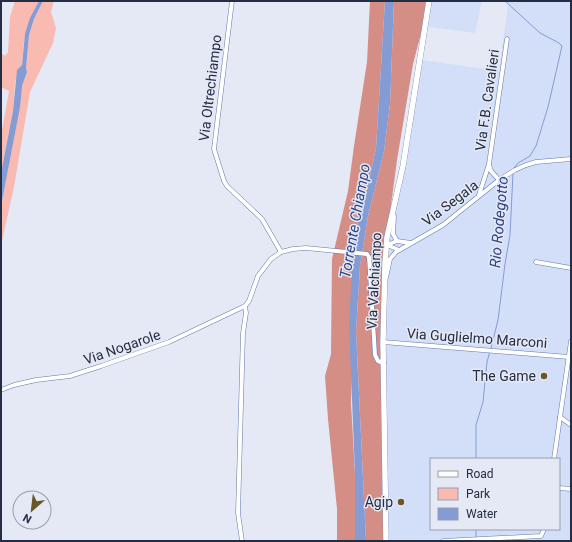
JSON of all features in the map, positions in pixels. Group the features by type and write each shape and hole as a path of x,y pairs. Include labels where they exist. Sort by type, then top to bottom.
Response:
{"main road":[{"name":"Via Valchiampo","path":"386,541 383,342 386,245 403,166 429,1"}],"street":[{"name":"Via Oltrechiampo","path":"232,1 214,150 224,181 262,219 281,252"},
{"name":"Via F.B. Cavalieri","path":"479,196 489,164 507,39"},
{"name":"Via Segala","path":"399,250 443,225 499,180 515,170 536,162 570,160"},
{"name":"Via F.B. Cavalieri","path":"489,164 491,171 499,180"},
{"path":"394,204 393,234 396,241"},
{"path":"386,245 396,241 411,244"},
{"path":"386,245 399,250"},
{"path":"242,541 238,514 243,332 246,313 245,306 249,301 258,276 271,259 281,252 306,248 367,254 369,257 375,355 378,361 384,363"},
{"path":"385,286 390,259 392,255 399,250"},
{"path":"536,262 571,268"},
{"name":"Via Nogarole","path":"1,390 14,385 36,380 70,376 101,366 169,342 245,306"},
{"path":"554,458 570,357 571,341"},
{"name":"Via Guglielmo Marconi","path":"383,342 570,357"},
{"path":"560,417 571,425"},
{"path":"560,488 571,489"},
{"path":"443,541 541,536 544,530"}],"shaded area":[{"path":"370,1 385,1 376,148 366,195 355,232 351,403 355,474 355,541 337,541 337,509 325,376 331,354 332,259 348,191 367,62"},
{"path":"394,1 426,1 423,26 413,64 397,160 384,258 386,541 366,541 356,331 360,266 368,216 384,151 390,104"},
{"path":"426,1 482,1 475,33 423,26"},
{"path":"504,1 571,1 571,541 386,541 384,258 422,60 499,71 508,5"}],"green space":[{"path":"15,1 39,1 24,41 22,65 17,74 15,83 13,111 1,173 1,136 9,91 1,87 1,53 5,56 8,52 10,17"},
{"path":"43,1 54,1 51,12 56,28 53,43 30,92 14,187 1,242 1,206 22,86 27,72 26,68 29,35 34,19"}],"water":[{"path":"39,1 43,1 34,19 29,35 26,68 27,72 22,86 20,107 1,206 1,173 13,111 17,70 22,65 25,34 30,18"},
{"path":"385,1 394,1 390,104 384,151 368,216 360,266 356,331 366,541 355,541 355,474 349,325 353,250 355,232 366,195 376,148"}],"waterway":[{"name":"Rio Rodegotto","path":"505,1 540,33 562,46 548,107 536,146 530,156 518,163 514,168"},
{"name":"Rio Rodegotto","path":"491,348 498,320 510,235 513,173"},
{"name":"Rio Rodegotto","path":"476,458 476,425 483,402 487,362 490,351"},
{"name":"Rio Rodegotto","path":"476,530 476,538"}],"place":[{"name":"The Game","path":"544,376"},
{"name":"Agip","path":"401,502"}],"water label":[{"name":"Torrente Chiampo","path":"355,221"}]}
